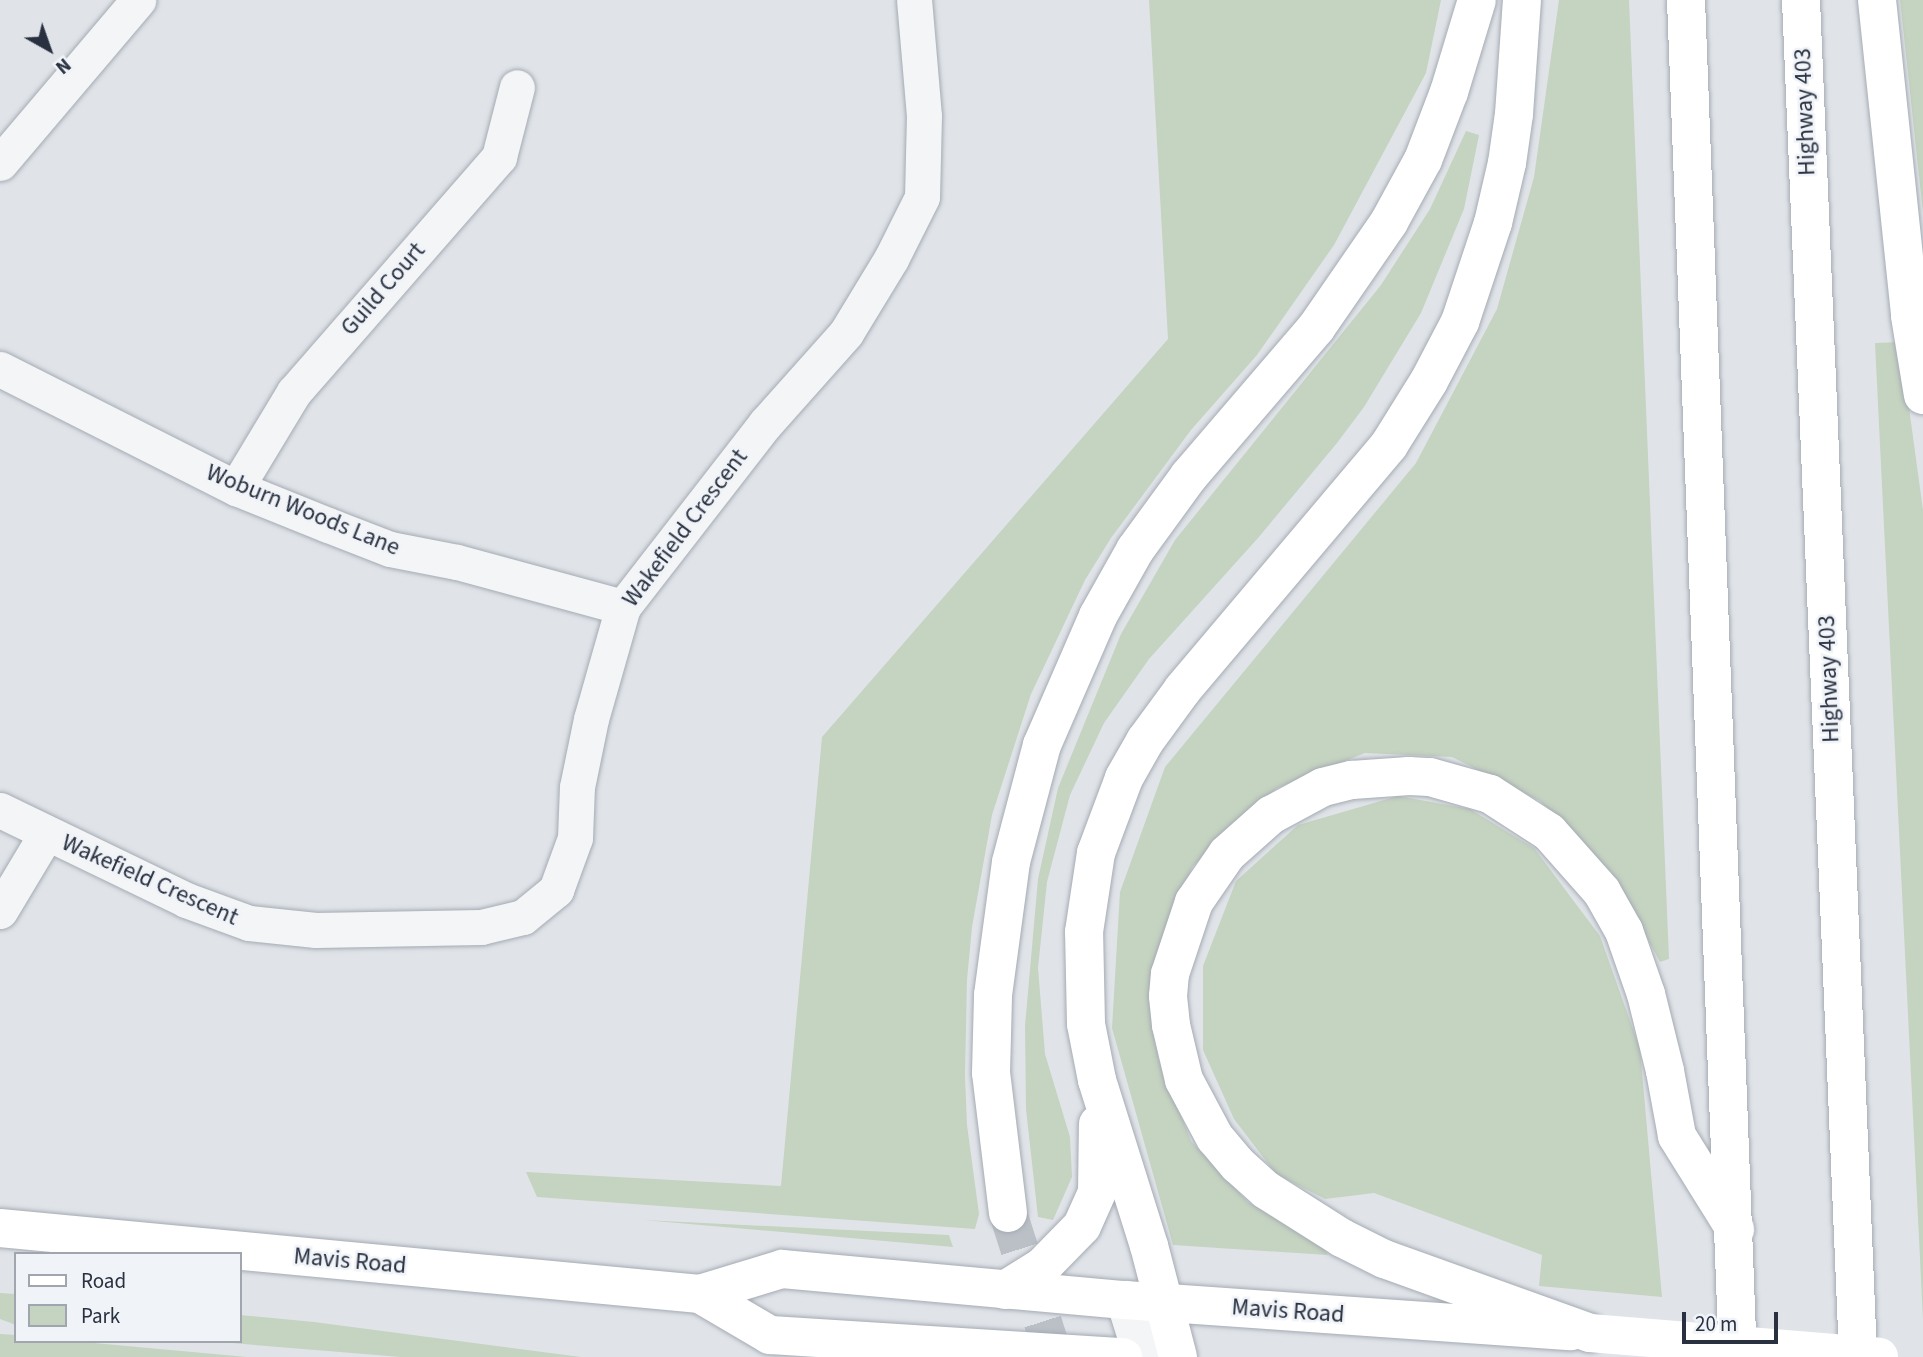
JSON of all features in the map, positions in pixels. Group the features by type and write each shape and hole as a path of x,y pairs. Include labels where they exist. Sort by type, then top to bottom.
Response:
{"main road":[{"path":"1008,1213 991,1073 993,995 1011,863 1042,745 1098,616 1135,550 1189,476 1315,328 1389,222 1423,160 1450,92 1477,0"},
{"path":"1178,1357 1165,1303 1097,1080 1086,1024 1084,932 1096,853 1119,790 1145,741 1183,689 1390,445 1429,381 1460,322 1493,223 1507,163 1514,114 1522,0"},
{"path":"1686,0 1738,1357"},
{"name":"Highway 403","path":"1801,0 1858,1357"},
{"path":"1877,0 1910,316 1923,394"},
{"path":"1590,1333 1384,1259 1342,1238 1266,1190 1238,1165 1215,1138 1184,1080 1171,1025 1168,996 1170,974 1194,902 1227,854 1271,815 1323,787 1352,780 1430,777 1490,794 1549,832 1602,892 1624,931 1649,1007 1677,1136 1735,1229"},
{"path":"1005,1290 1052,1259 1082,1227 1091,1209 1097,1192 1097,1080"},
{"name":"Mavis Road","path":"0,1228 700,1294 782,1269 1125,1300 1590,1333 1879,1357"},
{"name":"Mavis Road","path":"700,1294 770,1335 1003,1352 1123,1357"}],"street":[{"path":"0,163 138,0"},
{"name":"Wakefield Crescent","path":"0,810 186,900 248,923 316,930 481,927 523,918 556,890 575,838 577,787 591,719 623,607 765,424 846,333 891,259 922,197 924,116 914,0"},
{"name":"Guild Court","path":"236,488 294,391 499,157 517,87"},
{"name":"Woburn Woods Lane","path":"0,369 236,488 390,549 457,562 623,607"},
{"path":"0,911 46,834"},
{"path":"1125,1300 1143,1357"}],"green space":[{"path":"1149,0 1441,0 1426,73 1334,245 1257,355 1191,430 1111,538 1085,580 1031,694 992,815 972,927 967,980 965,1075 967,1125 979,1214 975,1229 537,1197 526,1172 781,1186 822,737 1168,339"},
{"path":"1559,0 1629,0 1669,959 1660,962 1612,873 1540,801 1452,757 1365,753 1277,788 1192,867 1155,971 1158,1058 1191,1141 1248,1202 1324,1247 1328,1255 1173,1245 1112,1028 1120,892 1165,767 1416,463 1497,309 1534,177"},
{"path":"1900,0 1923,0 1923,213 1906,55"},
{"path":"1466,131 1479,135 1464,209 1421,313 1364,407 1337,443 1258,538 1149,659 1104,723 1070,795 1047,882 1038,968 1045,1054 1070,1137 1072,1177 1053,1220 1038,1217 1026,1109 1025,1026 1038,879 1058,788 1121,634 1175,540 1381,285 1430,209"},
{"path":"1900,342 1923,510 1923,1320 1875,343"},
{"path":"1398,796 1470,809 1534,848 1600,936 1640,1049 1662,1297 1539,1286 1542,1255 1374,1193 1325,1199 1276,1174 1234,1119 1203,1050 1203,966 1236,881 1298,825"},
{"path":"643,1220 949,1235 953,1247"},
{"path":"0,1293 14,1294 14,1324 0,1319"},
{"path":"242,1315 581,1357 401,1357 231,1343 242,1343"},
{"path":"0,1334 14,1335 14,1343 94,1343 247,1357 0,1357"}],"tunnel":[{"path":"1008,1213 1054,1357"}]}
